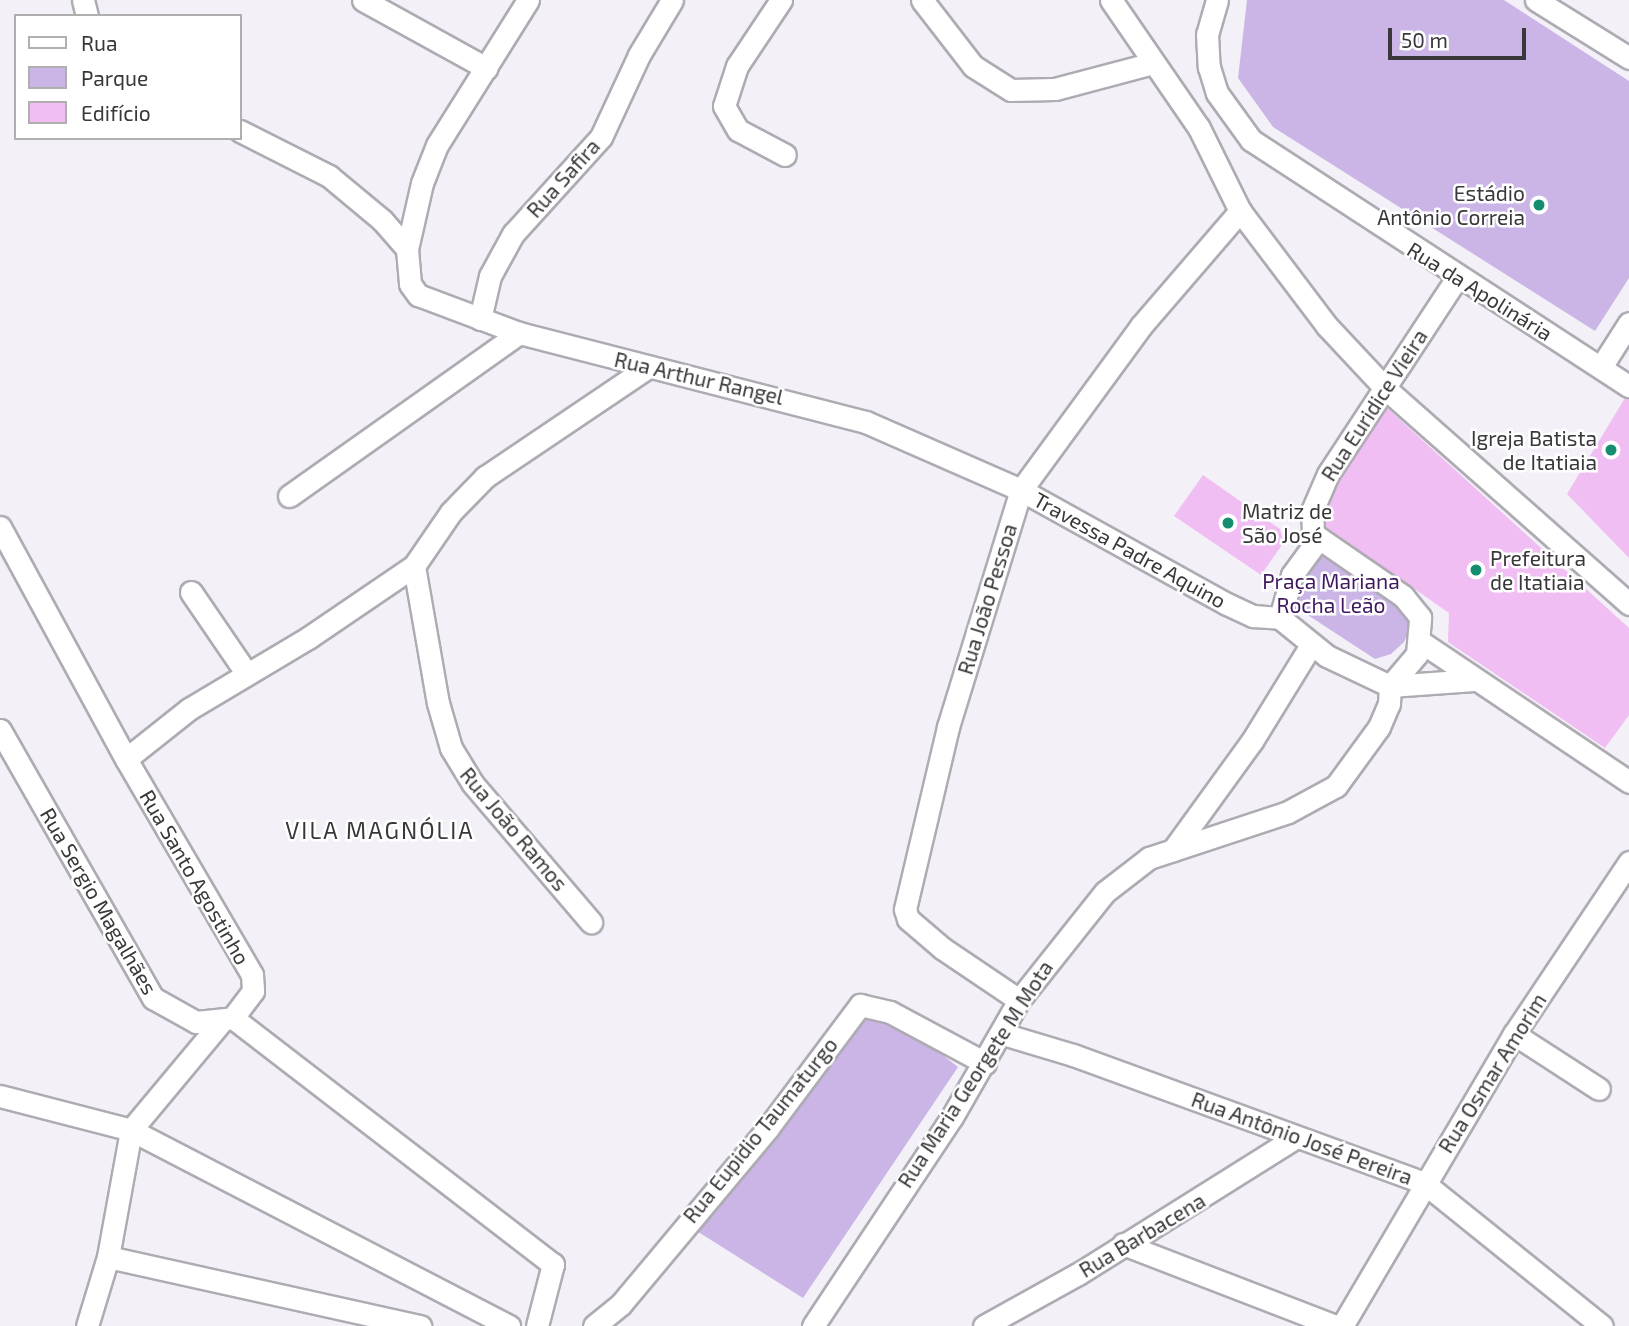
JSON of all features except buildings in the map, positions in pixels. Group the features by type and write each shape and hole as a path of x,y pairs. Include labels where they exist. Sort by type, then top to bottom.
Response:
{"street":[{"path":"363,0 486,68"},
{"path":"407,249 422,183 437,145 528,0"},
{"name":"Rua Safira","path":"480,319 490,276 513,233 601,137 634,65 672,0"},
{"path":"781,0 737,66 724,106 732,124 747,137 785,155"},
{"path":"922,0 973,66 1012,90 1055,89 1153,63"},
{"path":"1111,0 1199,128 1240,211 1327,326 1385,388 1629,604"},
{"name":"Rua da Apolinária","path":"1217,0 1207,34 1209,67 1217,93 1251,140 1629,386"},
{"path":"1536,0 1629,58"},
{"path":"242,132 328,176 383,219 407,249"},
{"name":"Rua João Pessoa","path":"1019,1000 942,948 908,919 905,909 948,727 1021,489 1141,327 1240,211"},
{"name":"Rua Arthur Rangel","path":"407,249 410,284 418,295 519,334 648,367 737,386 866,422 1021,489"},
{"name":"Rua Euridice Vieira","path":"1319,538 1312,528 1318,491 1458,276"},
{"path":"1601,367 1629,323"},
{"path":"289,496 519,334"},
{"path":"126,759 189,709 414,566 451,512 485,477 648,367"},
{"name":"Travessa Padre Aquino","path":"1021,489 1227,604 1253,615 1280,618"},
{"name":"Rua Santo Agostinho","path":"0,527 10,565 252,975 253,991 131,1130"},
{"path":"1390,686 1410,667 1421,642 1420,617 1412,604 1319,538 1292,575 1280,618 1311,645 1390,686 1474,680"},
{"name":"Rua João Ramos","path":"414,566 438,702 456,758 591,922"},
{"path":"191,592 247,674"},
{"path":"1421,642 1629,782"},
{"path":"1173,850 1252,741 1311,645"},
{"name":"Rua Maria Georgete M Mota","path":"813,1326 985,1063 1019,1000 1105,892 1149,858 1289,812 1336,786 1379,727 1389,704 1390,686"},
{"name":"Rua Sergio Magalhães","path":"0,730 144,986 180,1016 227,1020"},
{"name":"Rua Osmar Amorim","path":"1342,1326 1514,1034 1629,862"},
{"name":"Rua Eupidio Taumaturgo","path":"594,1326 621,1304 768,1128 860,1005 890,1012 985,1063"},
{"path":"227,1020 553,1264 537,1326"},
{"name":"Rua Antônio José Pereira","path":"1003,1034 1096,1063 1424,1183 1577,1318 1602,1326"},
{"path":"1514,1034 1599,1088"},
{"path":"0,1096 131,1130 509,1326"},
{"path":"88,1324 108,1257 131,1130"},
{"name":"Rua Barbacena","path":"984,1326 1295,1138"},
{"path":"1123,1244 1335,1326"},
{"path":"108,1257 420,1326"}],"green space":[{"path":"1247,0 1504,0 1629,81 1629,278 1595,331 1273,127 1238,78"},
{"name":"Praça Mariana Rocha Leão","path":"1329,554 1408,608 1412,623 1404,642 1391,654 1375,659 1297,608 1292,589 1310,557"},
{"path":"872,1000 958,1067 803,1298 692,1228"}],"place":[{"name":"Estádio Antônio Correia","path":"1539,205"},
{"name":"Igreja Batista de Itatiaia","path":"1611,450"},
{"name":"Matriz de São José","path":"1228,523"},
{"name":"Prefeitura de Itatiaia","path":"1476,570"}],"district":[{"name":"VILA MAGNÓLIA","path":"380,830"}]}
